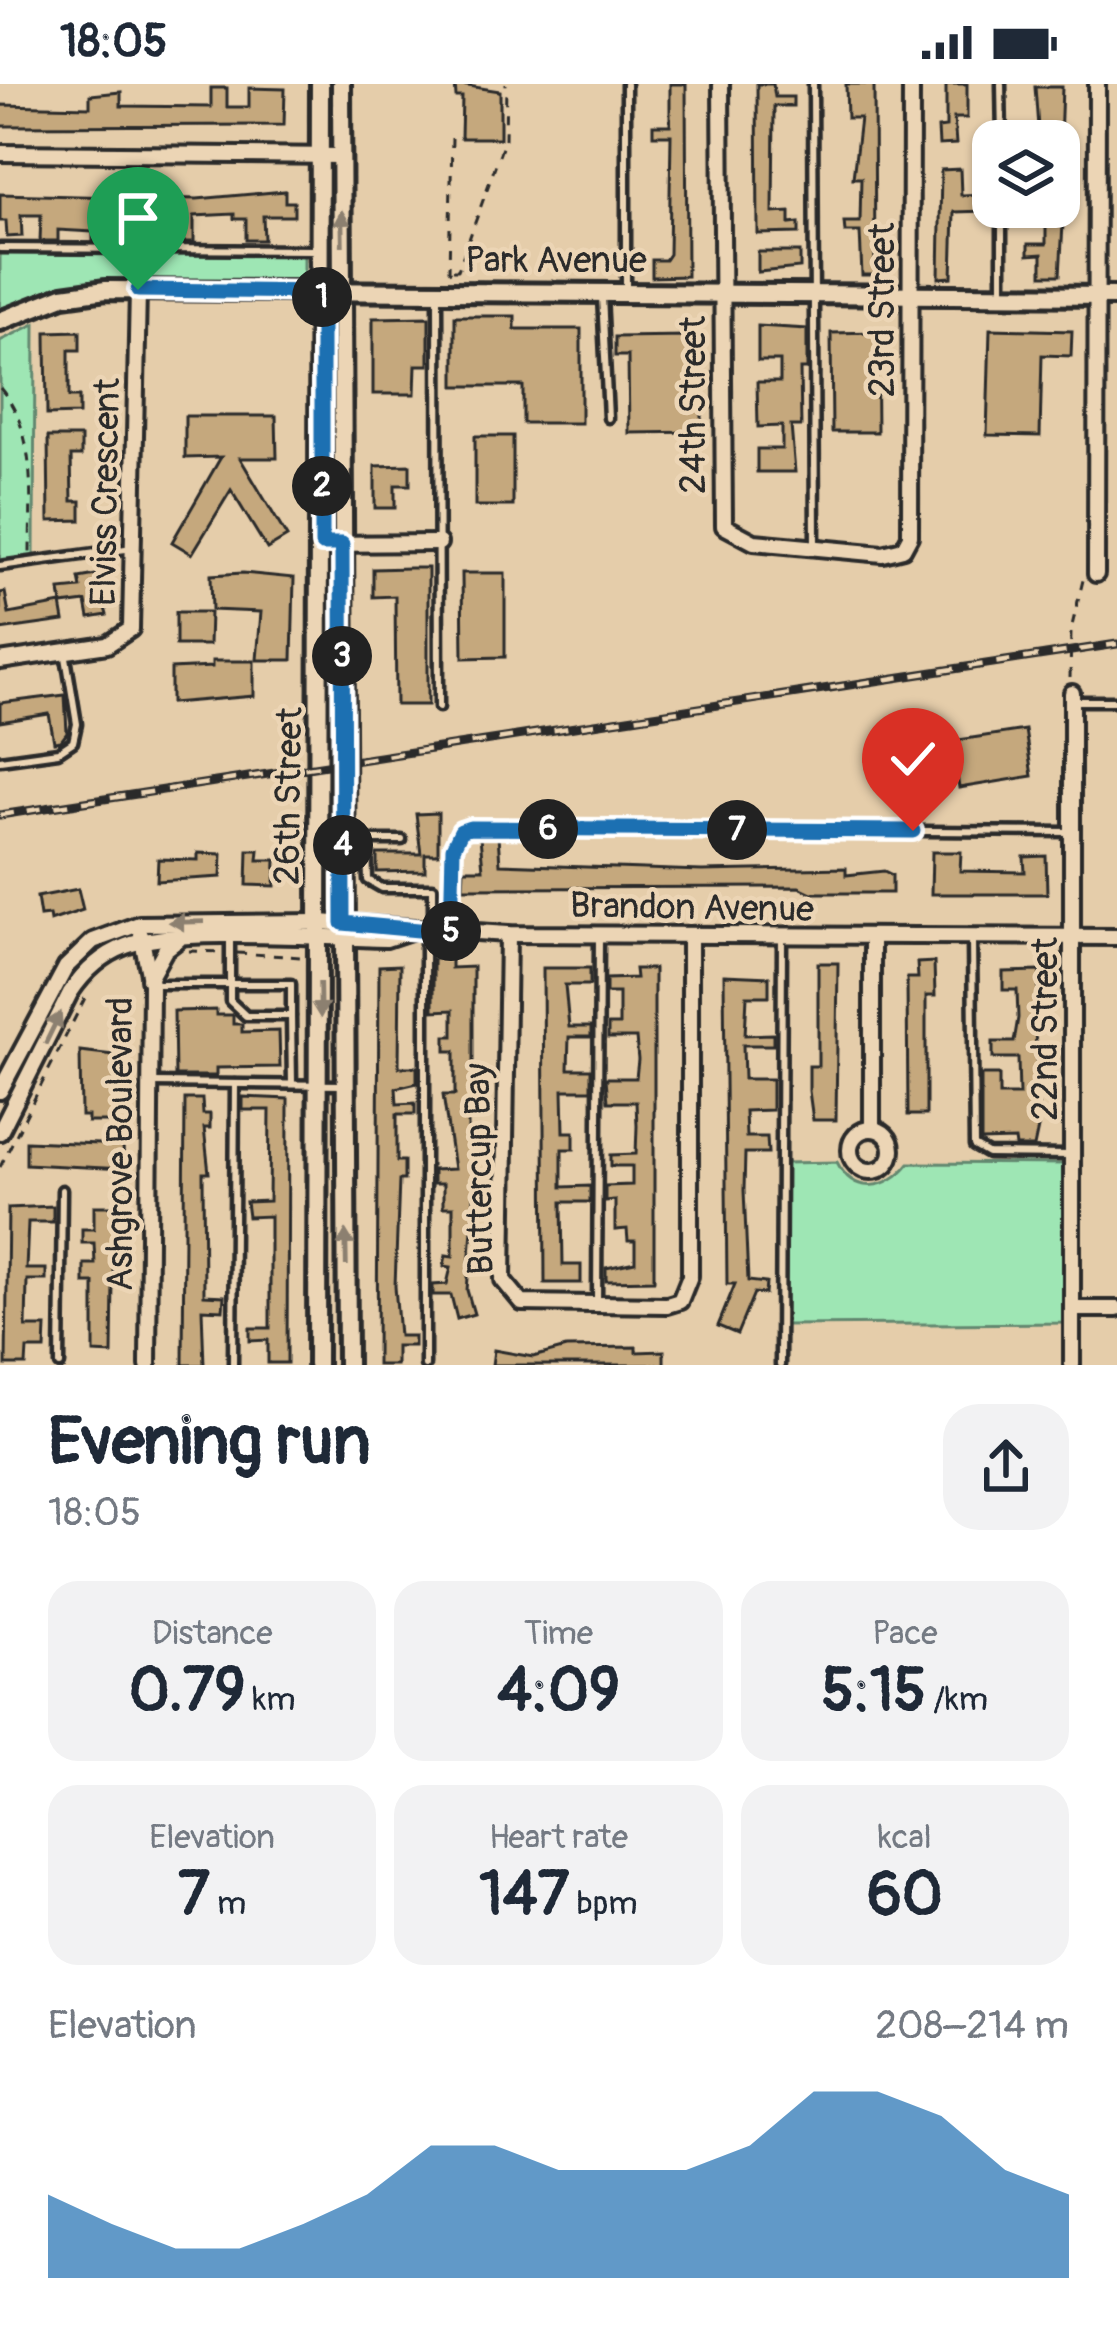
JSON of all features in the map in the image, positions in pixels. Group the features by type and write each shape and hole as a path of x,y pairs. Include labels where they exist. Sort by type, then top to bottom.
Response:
{"street":[{"name":"26th Street","path":"317,1365 322,1084 320,84"},
{"name":"26th Street","path":"341,84 346,1365"},
{"name":"24th Street","path":"721,84 724,526 754,542 883,554 902,549 910,536"},
{"name":"23rd Street","path":"910,84 910,536"},
{"path":"1096,574 1107,296 1097,84"},
{"path":"0,153 341,156"},
{"name":"Park Avenue","path":"0,321 63,296 138,290 1107,296"},
{"name":"Elviss Crescent","path":"0,661 107,645 131,629 138,290"},
{"path":"322,544 439,543"},
{"name":"22nd Street","path":"1072,697 1076,938 1072,1365"},
{"path":"321,699 342,699"},
{"path":"0,1091 66,967 93,941 141,933 319,931"},
{"path":"0,1132 78,982 141,933 230,946 319,931"},
{"name":"Brandon Avenue","path":"319,931 386,939 423,931 1117,938"},
{"name":"Ashgrove Boulevard","path":"141,933 150,981 148,1365"},
{"name":"Buttercup Bay","path":"508,934 503,1280 522,1304 597,1305 667,1305 680,1301 687,1291 690,936"},
{"path":"872,937 872,1129"},
{"path":"150,981 165,950 180,939"},
{"path":"0,1146 10,1115"},
{"path":"1072,1310 1117,1310"}],"lane":[{"path":"626,84 626,292"},
{"path":"813,84 815,549"},
{"path":"1001,84 1002,120"},
{"path":"1002,228 1002,295"},
{"path":"0,248 322,250"},
{"path":"438,292 439,707"},
{"path":"602,292 608,418"},
{"path":"0,566 136,548"},
{"path":"0,760 58,752 73,742 77,724 65,651"},
{"path":"1072,697 1117,700"},
{"path":"451,933 453,848 461,831 470,828 1074,832"},
{"path":"343,840 402,840"},
{"path":"367,840 368,880 382,888 433,888 423,931 424,1365"},
{"path":"597,1305 598,935"},
{"path":"780,1365 782,938"},
{"path":"972,938 974,1146 988,1154 1073,1156"},
{"path":"230,946 230,1001 246,1016 291,1016"},
{"path":"150,981 291,984 292,1084"},
{"path":"149,1083 344,1085"},
{"path":"233,1365 235,1084"},
{"path":"60,1365 62,1190"}],"path":[{"path":"452,138 449,270 453,272 458,270 505,139 506,84"},
{"path":"0,388 12,402 28,450 31,561"},
{"path":"1072,697 1071,630 1085,566 1096,549"},
{"path":"165,950 230,946 301,957"},
{"path":"0,1168 92,985"}],"green space":[{"path":"0,253 304,255 304,276 291,283 86,283 0,310"},
{"path":"35,324 34,556 0,561 0,341"},
{"path":"837,1162 852,1180 872,1185 891,1179 909,1163 1072,1164 1072,1323 784,1325 785,1163"}],"building":[{"path":"455,84 500,91 500,138 461,138 462,97 456,97"},
{"path":"670,84 686,84 687,276 652,277 652,260 665,260 669,254 671,135 653,135 653,125 670,125"},
{"path":"757,84 773,84 775,97 793,97 793,106 774,106 773,213 790,212 790,224 799,223 799,233 758,234"},
{"path":"846,84 874,84 875,275 862,275 860,232 845,232 844,222 860,222 861,178 853,178 860,118 847,118"},
{"path":"946,84 967,84 967,118 954,118 956,144 939,145 938,128 946,127"},
{"path":"1035,87 1062,87 1061,120 1037,120"},
{"path":"211,88 227,88 227,107 249,107 249,88 285,89 284,125 0,126 0,105 90,107 90,95 121,92 121,106 211,107"},
{"path":"960,169 961,195 972,195 972,211 954,212 952,277 939,278 941,170"},
{"path":"285,191 285,202 294,202 294,216 263,216 264,240 246,240 246,219 234,219 234,214 194,216 194,242 178,242 178,215 159,214 159,222 140,223 140,214 106,214 106,241 93,241 93,232 58,230 58,241 40,241 41,215 21,215 22,236 7,237 6,221 0,221 0,194 197,199"},
{"path":"1046,228 1063,228 1060,275 1042,275 1042,254 1028,255 1028,244 1046,244"},
{"path":"758,252 800,252 800,268 758,272"},
{"path":"455,316 515,316 515,329 581,329 581,423 523,423 523,386 455,386"},
{"path":"429,317 429,365 416,365 415,394 373,394 373,318"},
{"path":"758,326 807,329 807,369 800,369 801,426 791,426 795,472 757,472 757,449 782,449 782,426 758,427 757,382 780,382 780,361 758,361"},
{"path":"990,329 1072,331 1071,356 1042,355 1040,436 987,435"},
{"path":"80,331 80,350 69,350 69,397 79,397 79,414 47,415 46,332"},
{"path":"876,332 877,432 832,432 831,333"},
{"path":"688,336 691,394 702,394 702,432 629,433 628,356 615,356 615,337"},
{"path":"185,416 276,416 277,458 240,458 287,537 267,549 231,490 192,554 172,542 221,457 185,458"},
{"path":"475,436 513,436 513,506 475,506"},
{"path":"48,437 81,437 81,456 71,456 72,501 81,501 81,520 49,521"},
{"path":"410,465 410,485 395,485 395,508 375,508 375,466"},
{"path":"428,568 428,705 396,705 395,596 373,597 373,569"},
{"path":"462,573 505,573 505,657 463,658"},
{"path":"96,575 107,615 89,618 86,602 62,605 60,590 81,588 79,578"},
{"path":"211,575 294,578 292,660 257,660 261,612 212,610"},
{"path":"5,592 9,614 61,604 64,621 0,630 0,593"},
{"path":"176,612 210,612 209,645 176,645"},
{"path":"212,661 254,661 254,696 171,703 171,669 212,667"},
{"path":"65,695 67,733 61,741 54,742 49,714 0,722 0,703"},
{"path":"1025,730 1032,776 959,788 952,741"},
{"path":"438,813 438,854 425,854 425,871 377,872 377,854 421,854 416,814"},
{"path":"498,836 500,864 702,871 846,868 846,875 884,871 892,875 892,893 812,893 799,887 463,888 464,869 483,869 480,837"},
{"path":"248,850 259,850 258,860 276,860 275,886 247,885"},
{"path":"932,852 961,852 960,871 1025,872 1024,857 1046,856 1047,894 931,894"},
{"path":"198,853 222,854 221,877 157,881 158,859 198,860"},
{"path":"78,889 83,910 50,921 49,915 40,916 37,897"},
{"path":"433,959 451,959 451,968 473,967 473,1112 468,1112 468,1138 474,1138 474,1206 467,1290 474,1314 457,1319 451,1295 433,1295 433,1285 447,1284 451,1267 444,1266 446,1255 453,1256 453,1207 443,1207 443,1184 433,1184 433,1170 454,1169 443,1095 455,1095 455,1051 446,1051 446,1036 453,1036 453,1010 433,1011"},
{"path":"934,962 935,996 926,996 926,1115 908,1115 907,978 918,978 917,963"},
{"path":"818,963 838,963 836,1120 813,1120 809,1091 809,1066 818,1066"},
{"path":"400,965 399,1067 417,1067 417,1083 396,1088 397,1104 415,1103 415,1114 397,1114 397,1161 404,1161 404,1180 399,1180 395,1286 399,1336 414,1336 414,1346 396,1346 396,1365 377,1365 379,966"},
{"path":"543,968 590,968 590,985 565,985 569,1027 591,1027 591,1037 569,1037 568,1069 591,1069 591,1090 563,1090 564,1132 574,1132 574,1149 562,1149 562,1187 590,1186 590,1202 562,1202 563,1265 581,1265 581,1283 545,1283"},
{"path":"635,969 654,969 654,1280 606,1281 606,1268 635,1262 635,1241 628,1241 627,1229 615,1230 615,1200 605,1201 605,1186 632,1185 632,1166 611,1166 611,1155 636,1154 637,1126 636,1102 608,1102 606,1078 636,1078 638,1060 636,1038 608,1038 608,1025 619,1025 619,993 606,993 606,979 636,978"},
{"path":"1040,971 1035,1027 1039,1123 1034,1147 1016,1147 1015,1140 981,1141 981,1075 999,1075 999,1095 1019,1095 1018,1058 993,1058 993,1042 1014,1042 1018,1018 1017,990 1003,990 1003,972"},
{"path":"724,975 769,977 769,996 747,996 745,1035 773,1034 773,1045 743,1045 744,1079 772,1079 772,1110 745,1111 746,1137 767,1137 768,1153 745,1153 744,1190 748,1281 766,1283 765,1294 754,1293 737,1334 718,1326 735,1284 727,1284"},
{"path":"216,1010 216,1015 233,1015 233,1024 242,1024 242,1032 279,1031 280,1067 216,1068 216,1076 175,1076 174,1011"},
{"path":"80,1051 114,1055 115,1122 88,1122 88,1116 81,1116"},
{"path":"243,1097 288,1099 287,1363 268,1363 268,1340 250,1341 250,1328 270,1328 270,1216 248,1217 246,1202 269,1201 270,1110 243,1110"},
{"path":"185,1099 202,1099 203,1114 210,1114 210,1128 204,1128 209,1173 203,1173 204,1295 224,1296 223,1310 202,1309 204,1365 183,1365"},
{"path":"26,1141 123,1145 124,1169 26,1164"},
{"path":"53,1206 53,1222 28,1222 26,1269 46,1269 46,1280 27,1280 26,1327 46,1327 45,1349 27,1349 26,1365 6,1365 8,1208"},
{"path":"94,1206 114,1206 112,1354 94,1353 94,1283 84,1283 84,1264 95,1264 94,1243 82,1243 82,1229 94,1229"},
{"path":"636,1347 636,1352 664,1351 664,1365 492,1365 494,1350 533,1357 566,1348"}],"railway":[{"path":"0,815 1117,644"}],"route":[{"path":"138,290 322,292 322,544 342,544 343,923 451,933 453,848 461,831 470,828 913,831"}]}
